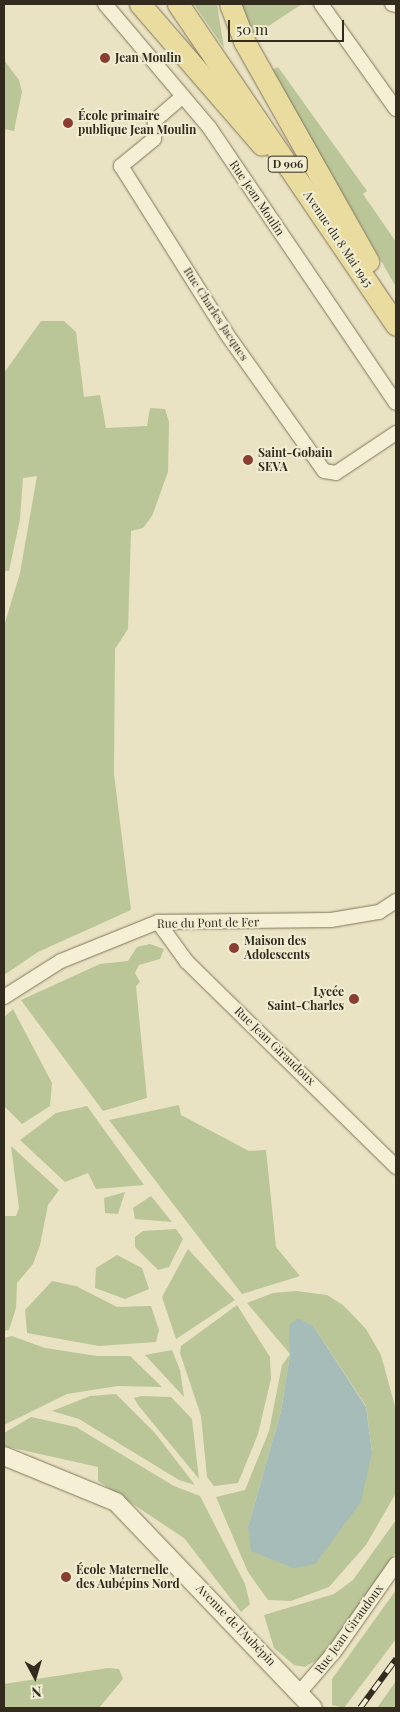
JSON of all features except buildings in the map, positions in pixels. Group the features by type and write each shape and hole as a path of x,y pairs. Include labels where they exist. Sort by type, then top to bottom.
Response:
{"main road":[{"path":"140,4 314,206"},
{"name":"Avenue du 8 Mai 1945","path":"178,4 396,325"},
{"path":"230,4 244,41 396,309"}],"street":[{"name":"Rue Jean Moulin","path":"105,4 183,96 396,403"},
{"path":"321,4 396,109"},
{"path":"392,4 396,5"},
{"name":"Rue Charles Jacques","path":"183,96 155,120 154,139 121,166 226,333 324,471 336,473 396,433"},
{"name":"Rue du Pont de Fer","path":"4,997 61,961 158,922 331,920 379,912 396,901"},
{"name":"Rue Jean Giraudoux","path":"158,922 187,962 396,1167"},
{"name":"Avenue de l'Aubépin","path":"4,1456 116,1502 305,1702"},
{"name":"Rue Jean Giraudoux","path":"305,1702 335,1651 396,1564"}],"green space":[{"path":"194,4 217,4 224,48"},
{"path":"240,4 302,4 252,37"},
{"path":"4,60 19,80 22,92 14,131 4,129"},
{"path":"278,67 367,191 363,194 396,242 396,287 272,70"},
{"path":"41,321 64,321 76,332 84,397 100,395 106,428 147,426 150,408 165,409 169,422 168,472 152,516 143,528 131,531 128,629 115,649 114,774 131,910 38,952 4,975 4,626 20,573 37,476 23,478 20,519 9,571 4,571 4,373"},
{"path":"150,944 164,949 160,959 139,965 135,973 140,982 136,986 147,1098 103,1111 21,1000 100,964 128,961 137,947"},
{"path":"13,1009 52,1083 50,1106 22,1124 5,1107 4,1100 4,1017"},
{"path":"179,1105 181,1115 249,1151 266,1150 276,1247 300,1276 242,1294 109,1120"},
{"path":"87,1106 144,1185 96,1189 88,1173 65,1182 20,1140 56,1113"},
{"path":"11,1146 59,1190 48,1205 40,1245 33,1264 17,1283 16,1308 9,1330 4,1331 4,1216 16,1216 19,1208"},
{"path":"125,1192 118,1214 105,1213 104,1198"},
{"path":"151,1196 172,1222 135,1219 133,1208"},
{"path":"176,1229 183,1239 169,1267 158,1270 135,1247 135,1237 143,1231"},
{"path":"188,1249 235,1300 176,1339 162,1297"},
{"path":"117,1255 142,1268 149,1289 125,1299 95,1288 96,1268"},
{"path":"52,1281 76,1286 117,1307 151,1306 159,1330 156,1342 99,1346 27,1333 25,1310"},
{"path":"296,1291 327,1295 343,1305 366,1329 381,1355 396,1410 396,1493 366,1545 329,1587 291,1601 268,1600 248,1572 216,1497 245,1490 269,1431 282,1365 290,1354 247,1303 273,1293","holes":["314,1327 366,1406 372,1452 248,1527 281,1411 290,1354"]},
{"path":"237,1305 270,1357 271,1379 258,1434 238,1483 214,1486 207,1477 201,1416 180,1353 181,1346"},
{"path":"12,1336 45,1348 97,1356 130,1356 162,1387 118,1386 67,1394 4,1425 4,1338"},
{"path":"172,1350 180,1370 184,1397 145,1355"},
{"path":"116,1394 155,1433 195,1485 179,1480 79,1419 52,1411 90,1396"},
{"path":"141,1396 171,1397 192,1419 199,1479 138,1405 134,1398"},
{"path":"31,1417 76,1427 174,1486 200,1496 245,1584 250,1604 241,1612 184,1538 98,1481 98,1467 4,1446 4,1433"},
{"path":"396,1520 396,1552 322,1657 305,1667 294,1665 274,1648 264,1615 334,1594 353,1580"},
{"path":"396,1590 396,1639 344,1708 332,1705 332,1679"},
{"path":"108,1668 119,1669 123,1679 99,1708 4,1708 4,1684"},
{"path":"396,1681 396,1708 377,1708"}],"water":[{"path":"298,1318 314,1327 366,1407 372,1452 361,1502 315,1564 293,1568 251,1551 248,1527 281,1411 290,1354 289,1325"}],"railway":[{"path":"360,1708 396,1659"}],"place":[{"name":"Jean Moulin","path":"105,58"},
{"name":"École primaire publique Jean Moulin","path":"68,123"},
{"name":"Saint-Gobain SEVA","path":"248,460"},
{"name":"Maison des Adolescents","path":"234,948"},
{"name":"Lycée Saint-Charles","path":"354,999"},
{"name":"École Maternelle des Aubépins Nord","path":"66,1577"}]}
